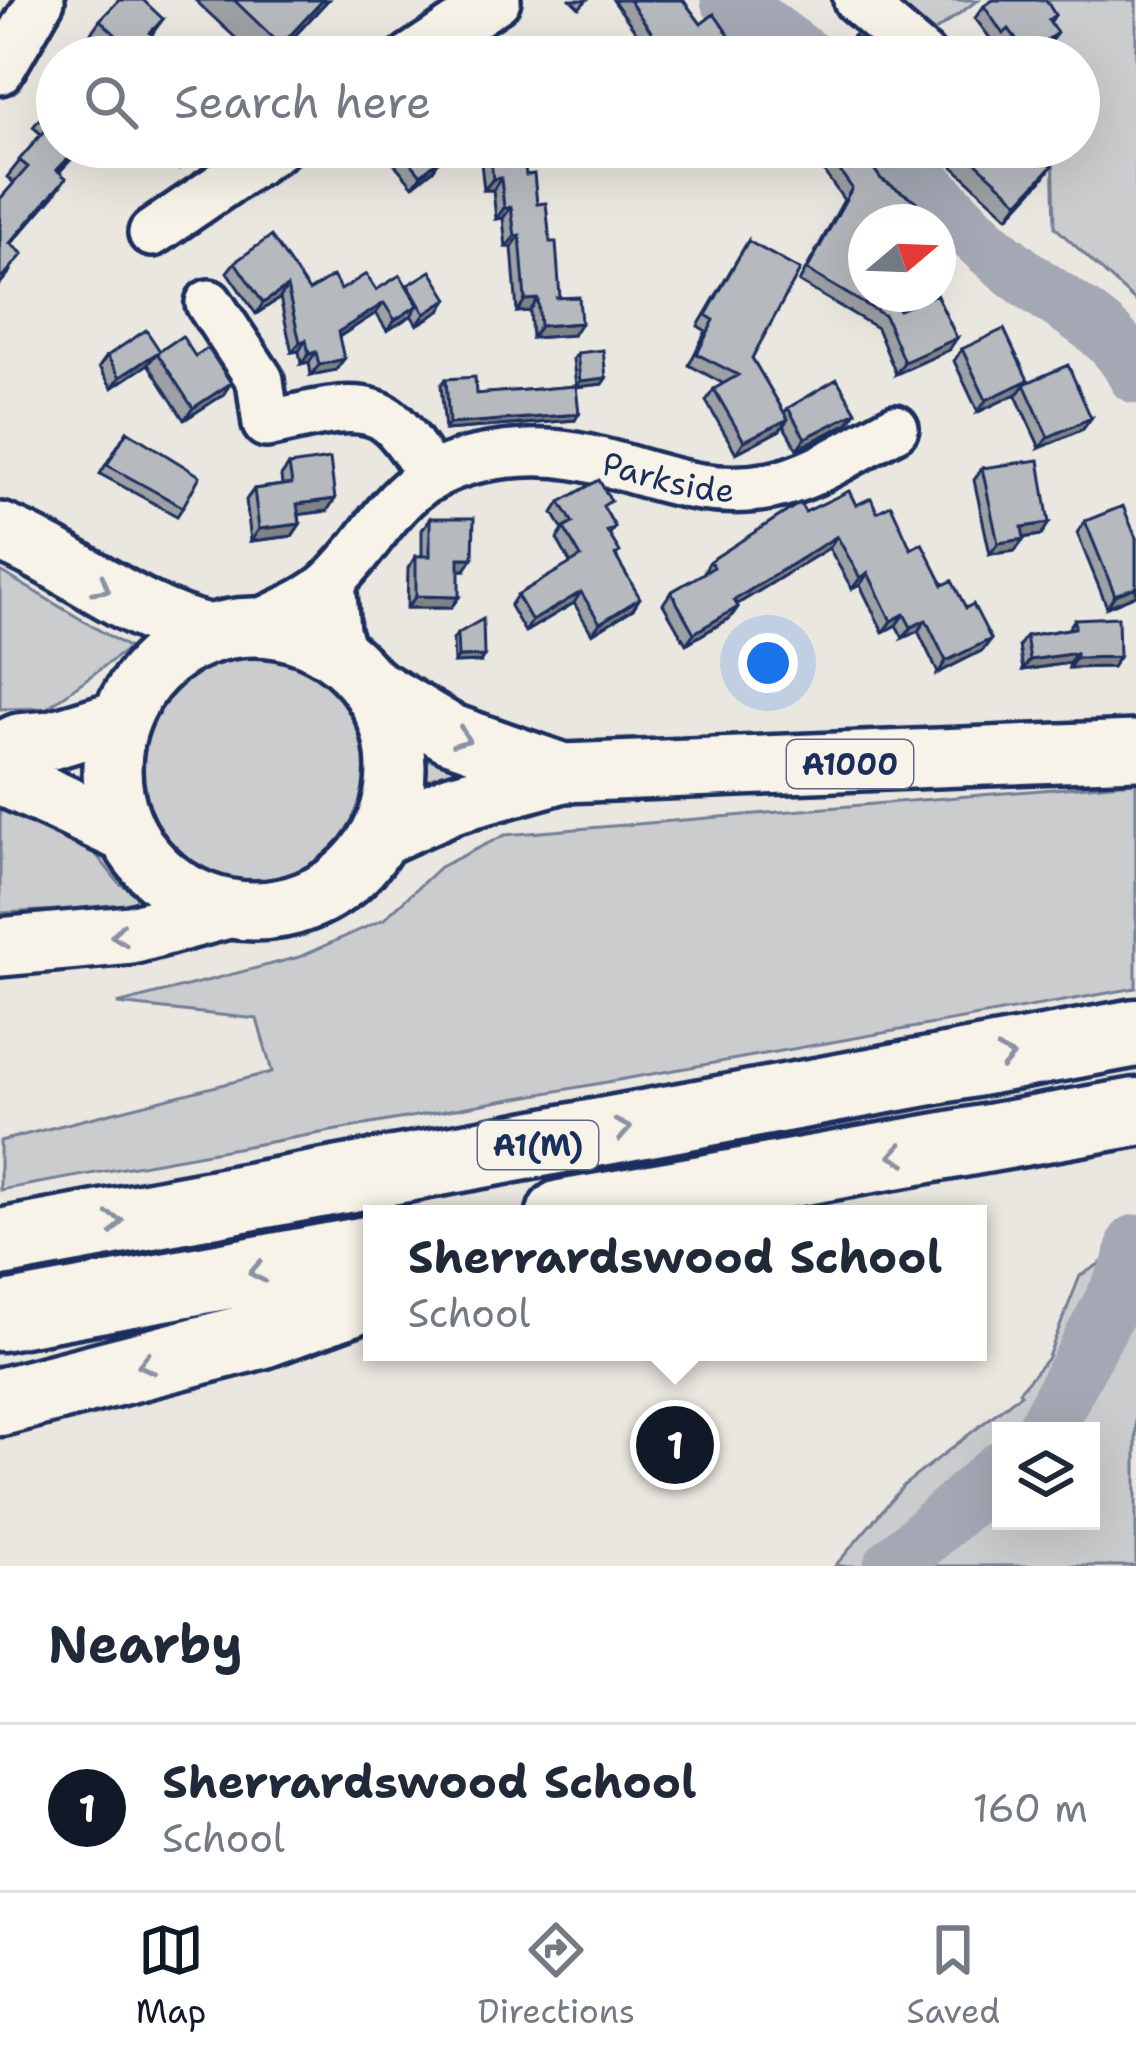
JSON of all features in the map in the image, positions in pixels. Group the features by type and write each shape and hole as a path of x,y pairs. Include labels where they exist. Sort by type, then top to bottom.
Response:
{"highway":[{"name":"A1(M)","path":"0,1243 1106,1039"},
{"name":"A1(M)","path":"620,1205 1136,1112"},
{"path":"0,1317 363,1252"},
{"path":"0,1402 260,1335 363,1297"}],"main road":[{"path":"0,532 174,626 302,634 357,672 388,720 396,760 393,800 379,837 341,882 315,897 272,909 228,909 130,934 0,947"},
{"path":"228,909 175,887 154,871 127,834 116,802 114,775 121,719 130,697 151,670 177,648 230,629"},
{"name":"A1000","path":"357,672 449,734 563,773"},
{"path":"0,752 19,743 51,740 121,719"},
{"name":"A1000","path":"379,837 452,804 563,773 1136,750"},
{"path":"0,775 127,834"}],"street":[{"path":"0,71 41,0"},
{"path":"857,0 899,36"},
{"path":"439,36 478,6"},
{"path":"152,233 247,168"},
{"path":"209,303 260,380 266,424 356,409 377,414 400,432 432,477"},
{"name":"Parkside","path":"230,629 332,581 404,495 464,463 534,453 581,457 701,488 773,486 895,428"},
{"path":"332,581 336,631 357,672"}],"shaded area":[{"path":"867,0 978,0 928,36 912,36"},
{"path":"1049,0 1136,0 1136,302 1055,227 1054,168 1100,168 1100,36 1050,36"},
{"path":"0,571 129,648 47,708 0,709"},
{"path":"251,651 296,660 335,686 361,725 370,770 361,815 335,854 296,880 251,889 206,880 167,854 141,815 132,770 141,725 167,686 206,660"},
{"path":"411,738 481,767 412,795"},
{"path":"1136,782 1136,988 0,1190 0,1141 272,1072 257,1019 117,1004 299,957 384,919 440,867 505,835"},
{"path":"0,807 69,834 95,853 119,883 155,905 0,913"},
{"path":"1136,1241 1136,1566 835,1566 904,1485 1021,1394 1047,1359 1080,1276"}],"building":[{"path":"119,0 143,0 163,19 150,33 153,36 113,36 100,20"},
{"path":"234,0 323,0 289,36 272,36"},
{"path":"629,0 683,0 701,24 714,14 729,36 654,36"},
{"path":"993,0 1046,0 1055,15 1048,20 1057,33 1014,36 1009,29 1003,34 984,6"},
{"path":"36,141 36,168 59,168 66,178 10,243 23,254 3,277 0,199 28,167 19,160"},
{"path":"492,168 525,168 526,175 534,174 537,204 546,203 550,242 556,242 560,298 579,297 581,323 540,326 538,299 525,300 520,235 515,236 511,207 504,208 501,178 493,179"},
{"path":"838,168 873,168 881,179 916,201 848,204 848,294 807,270 852,188"},
{"path":"982,168 1050,168 1019,202"},
{"path":"271,236 309,291 333,276 341,290 366,274 376,290 400,275 418,305 395,320 384,303 338,332 344,359 319,365 316,352 309,354 306,340 300,342 287,287 263,303 235,262"},
{"path":"748,241 800,270 752,358 788,419 744,441 714,389 738,375 697,354 714,320 706,315"},
{"path":"431,271 448,299 425,314 408,285"},
{"path":"878,312 945,312 957,338 904,362 885,316"},
{"path":"1004,329 1028,380 986,400 962,349"},
{"path":"146,330 160,351 120,377 107,356"},
{"path":"182,336 195,356 208,348 231,383 193,408 157,353"},
{"path":"603,350 606,378 580,381 577,353"},
{"path":"1068,365 1091,418 1048,437 1024,384"},
{"path":"475,377 476,394 576,386 579,414 449,424 446,379"},
{"path":"837,379 856,412 805,438 788,408"},
{"path":"127,431 200,476 183,507 107,465"},
{"path":"330,459 335,499 297,504 300,524 259,529 254,489 292,484 289,465"},
{"path":"1039,460 1049,523 1022,527 1024,539 998,543 982,468"},
{"path":"599,480 611,501 603,506 615,527 607,531 620,552 615,555 640,598 600,623 581,592 532,621 517,595 581,557 564,528 573,523 560,502"},
{"path":"849,491 856,505 871,498 877,512 891,505 911,549 922,543 943,585 952,581 966,608 973,604 991,639 946,661 926,620 911,627 904,614 891,621 868,573 860,578 837,536 734,600 738,607 694,633 671,592 714,567 710,561 800,503 805,512"},
{"path":"1123,506 1136,538 1136,587 1115,595 1085,521"},
{"path":"430,518 474,518 473,558 459,558 459,597 416,596 416,556 430,556"},
{"path":"1118,617 1119,657 1076,658 1076,653 1030,660 1026,636 1075,628 1075,619"},
{"path":"483,619 484,656 458,657 457,634"}],"waterway":[{"path":"729,0 778,36"},
{"path":"911,168 984,243 1114,342 1136,375"},
{"path":"1049,1422 1128,1272 1136,1243"},
{"path":"892,1566 992,1477"}],"place":[{"name":"Sherrardswood School","path":"675,1445"}]}
